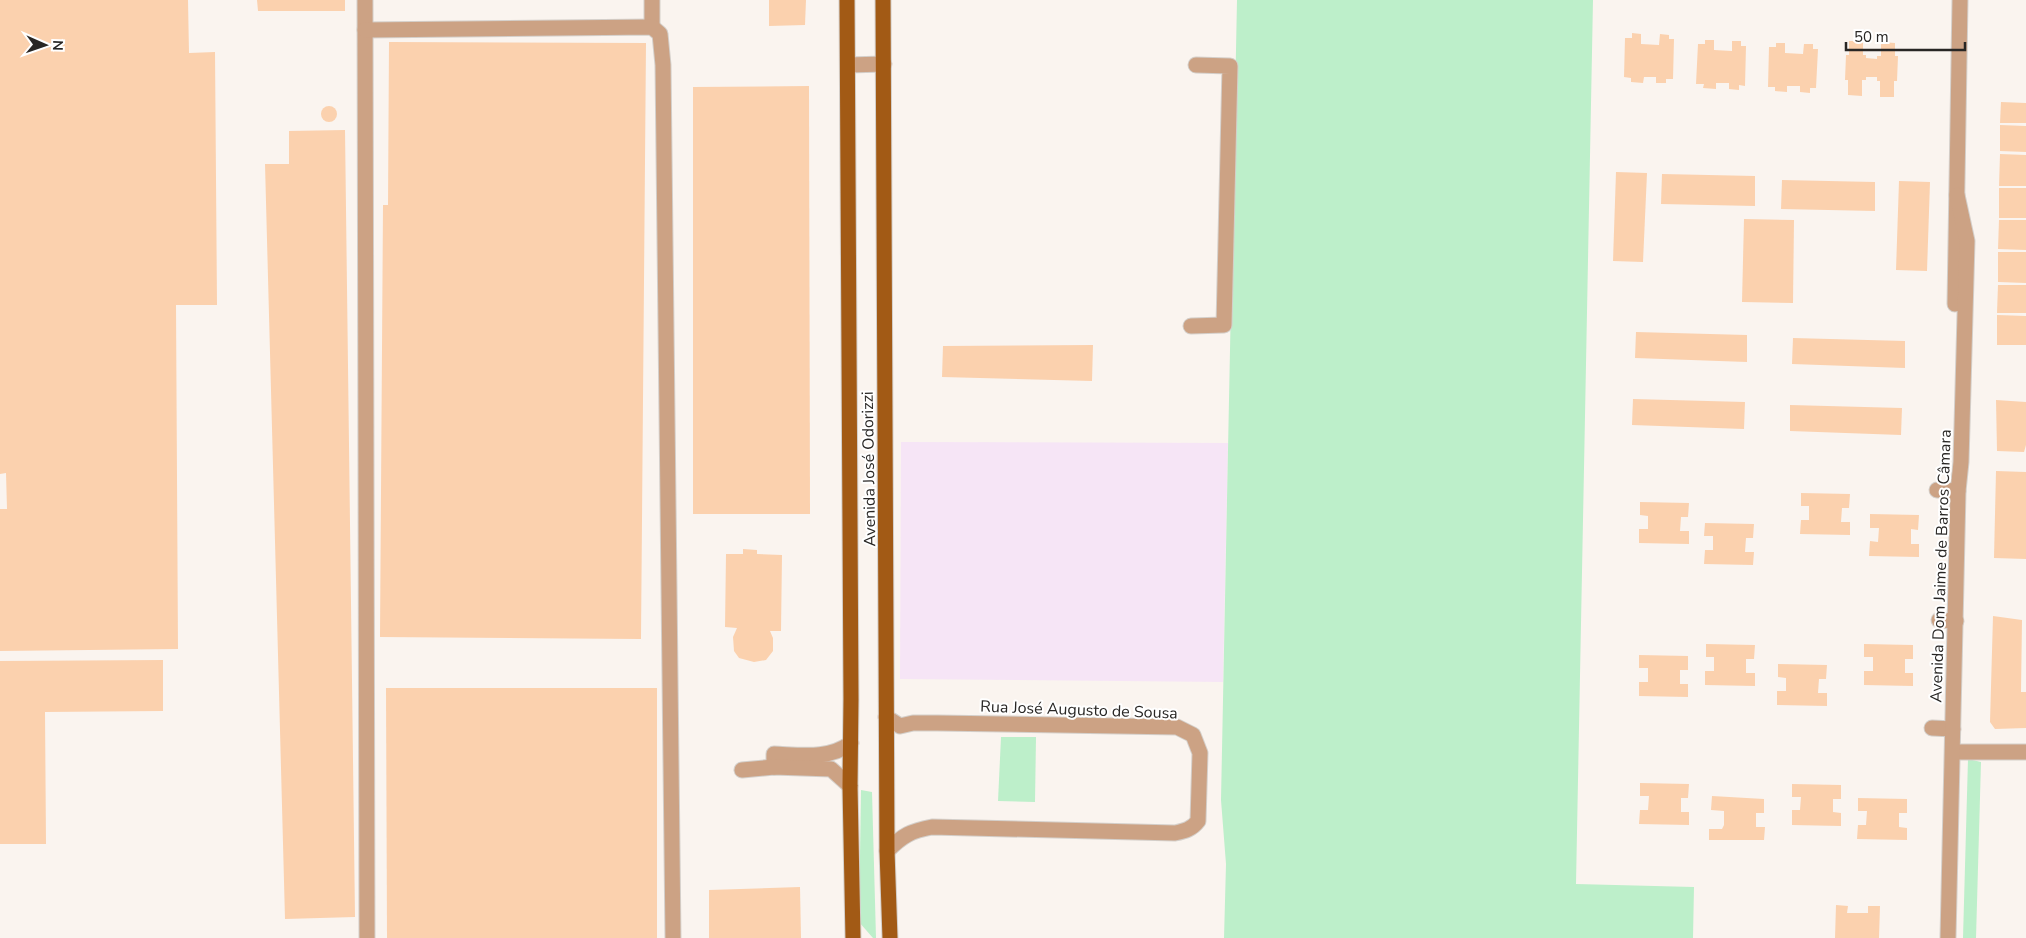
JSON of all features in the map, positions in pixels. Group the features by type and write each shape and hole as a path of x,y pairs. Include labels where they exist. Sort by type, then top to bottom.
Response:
{"main road":[{"name":"Avenida José Odorizzi","path":"847,0 850,786 853,938"},
{"name":"Avenida José Odorizzi","path":"883,0 886,717 890,938"}],"street":[{"path":"365,0 367,938"},
{"path":"652,0 652,27"},
{"name":"Avenida Dom Jaime de Barros Câmara","path":"1960,0 1954,310 1963,334"},
{"path":"365,30 652,27 660,34 663,65 673,938"},
{"path":"848,65 884,64"},
{"path":"1192,326 1224,325 1229,163 1230,66 1196,65"},
{"name":"Avenida Dom Jaime de Barros Câmara","path":"1948,938 1958,492 1961,462 1967,241 1957,195"},
{"path":"1937,490 1958,492"},
{"path":"1939,620 1956,621"},
{"name":"Rua José Augusto de Sousa","path":"886,717 900,726 913,723 937,723 1177,727 1193,735 1200,753 1198,820 1194,827 1186,831 1174,833 932,827 911,831 899,839 887,851"},
{"path":"1932,728 1953,729"},
{"path":"774,767 774,754 830,754 843,749 851,743"},
{"path":"1953,752 2026,752"},
{"path":"830,754 831,769"},
{"path":"742,770 774,767 831,769 850,786"}],"shaded area":[{"path":"901,442 1228,443 1223,682 900,679"}],"green space":[{"path":"1237,0 1593,0 1576,884 1694,887 1693,938 1224,938 1226,864 1221,800"},
{"path":"1001,737 1036,737 1035,802 998,801"},
{"path":"1968,759 1981,762 1976,938 1963,938"},
{"path":"861,790 872,792 876,938 873,938 859,922"}],"building":[{"path":"0,0 188,0 189,53 215,52 217,305 176,305 178,649 0,651 0,509 7,509 6,473 0,474"},
{"path":"257,0 345,0 345,11 258,11"},
{"path":"769,0 806,0 805,25 769,26"},
{"path":"1632,33 1641,34 1641,44 1659,45 1660,34 1669,35 1669,39 1674,39 1673,79 1666,79 1666,83 1656,83 1656,77 1644,77 1643,83 1631,82 1631,78 1624,77 1625,38 1632,38"},
{"path":"1705,40 1714,40 1714,50 1732,51 1732,41 1741,41 1741,46 1746,46 1745,86 1739,85 1739,90 1729,89 1729,83 1716,83 1716,89 1703,88 1704,84 1696,84 1698,44 1705,44"},
{"path":"1849,41 1863,41 1863,55 1866,55 1866,58 1877,59 1877,56 1881,56 1881,42 1895,43 1895,56 1898,56 1897,81 1894,81 1894,97 1880,97 1880,81 1877,81 1877,77 1866,77 1866,80 1862,80 1862,96 1848,95 1848,80 1845,80 1846,55 1849,55"},
{"path":"389,42 646,43 641,639 380,637 383,205 388,205"},
{"path":"1776,43 1785,43 1785,53 1803,54 1804,44 1813,44 1813,49 1818,49 1816,88 1810,88 1810,93 1800,92 1800,86 1787,86 1787,92 1775,91 1775,87 1768,87 1769,47 1776,47"},
{"path":"809,86 810,514 693,514 693,87"},
{"path":"2001,102 2026,103 2026,123 2000,123"},
{"path":"329,106 335,108 337,114 335,120 329,122 323,120 321,114 323,108"},
{"path":"2000,125 2026,126 2026,152 2000,151"},
{"path":"345,130 355,917 285,919 265,164 289,164 289,131"},
{"path":"2000,154 2026,155 2026,186 1999,186"},
{"path":"1616,172 1647,173 1643,262 1613,261"},
{"path":"1662,174 1755,176 1755,206 1661,204"},
{"path":"1782,180 1875,182 1875,211 1781,209"},
{"path":"1899,181 1930,182 1927,271 1896,270"},
{"path":"1999,188 2026,188 2026,218 1999,218"},
{"path":"1744,219 1794,220 1793,303 1742,302"},
{"path":"1999,220 2026,220 2026,250 1998,249"},
{"path":"1998,252 2026,252 2026,283 1998,282"},
{"path":"1998,285 2026,285 2026,313 1997,313"},
{"path":"1997,315 2026,316 2026,345 1997,345"},
{"path":"1636,332 1747,335 1747,362 1635,358"},
{"path":"1793,338 1905,341 1905,368 1792,364"},
{"path":"1093,345 1092,381 942,377 943,346"},
{"path":"1633,399 1745,402 1744,429 1632,425"},
{"path":"1996,400 2026,402 2026,445 2024,452 1997,451"},
{"path":"1790,405 1902,408 1901,435 1790,431"},
{"path":"1996,471 2026,472 2026,559 1994,558"},
{"path":"1801,493 1850,494 1849,508 1842,508 1841,522 1850,522 1850,535 1800,534 1801,520 1809,520 1809,506 1801,506"},
{"path":"1640,502 1689,503 1688,517 1681,517 1680,531 1689,531 1689,544 1639,543 1639,529 1648,529 1648,516 1640,515"},
{"path":"1870,514 1919,515 1918,530 1911,529 1911,544 1919,544 1919,557 1869,556 1870,541 1878,542 1879,528 1870,528"},
{"path":"1705,523 1754,524 1753,538 1746,538 1745,552 1754,552 1753,565 1704,564 1705,550 1713,550 1713,536 1704,536"},
{"path":"743,549 757,550 757,554 782,555 781,631 770,631 773,638 773,651 766,660 754,662 739,658 734,651 733,637 737,628 725,627 726,554 743,554"},
{"path":"1993,616 2022,620 2021,692 2026,692 2026,728 1995,729 1990,722"},
{"path":"1706,644 1755,645 1754,659 1746,659 1746,673 1755,673 1755,686 1705,685 1705,671 1714,671 1714,657 1706,657"},
{"path":"1864,644 1913,645 1913,659 1905,659 1905,673 1913,673 1913,686 1864,685 1864,671 1873,671 1873,657 1864,657"},
{"path":"1639,655 1688,656 1688,670 1680,670 1680,684 1688,684 1688,697 1639,696 1639,682 1648,682 1648,668 1639,668"},
{"path":"163,660 163,711 45,712 46,844 0,844 0,661"},
{"path":"1778,664 1827,665 1826,679 1819,679 1818,693 1827,693 1827,706 1777,705 1777,691 1786,691 1786,678 1778,677"},
{"path":"386,688 657,688 657,938 387,938"},
{"path":"1640,783 1689,784 1688,798 1681,798 1681,812 1689,812 1689,825 1639,824 1640,810 1648,810 1649,796 1640,796"},
{"path":"1792,784 1841,785 1841,799 1833,799 1833,812 1841,813 1841,826 1792,825 1792,810 1800,810 1801,797 1792,797"},
{"path":"1712,796 1764,799 1764,813 1756,813 1756,827 1765,827 1764,840 1709,840 1709,829 1722,829 1724,825 1724,811 1711,810"},
{"path":"1858,798 1907,799 1907,813 1899,813 1899,827 1907,828 1907,840 1857,839 1858,825 1866,825 1867,811 1858,811"},
{"path":"800,887 801,938 709,938 709,890"},
{"path":"1836,905 1848,906 1847,913 1868,913 1868,906 1880,906 1879,938 1835,938"}]}
